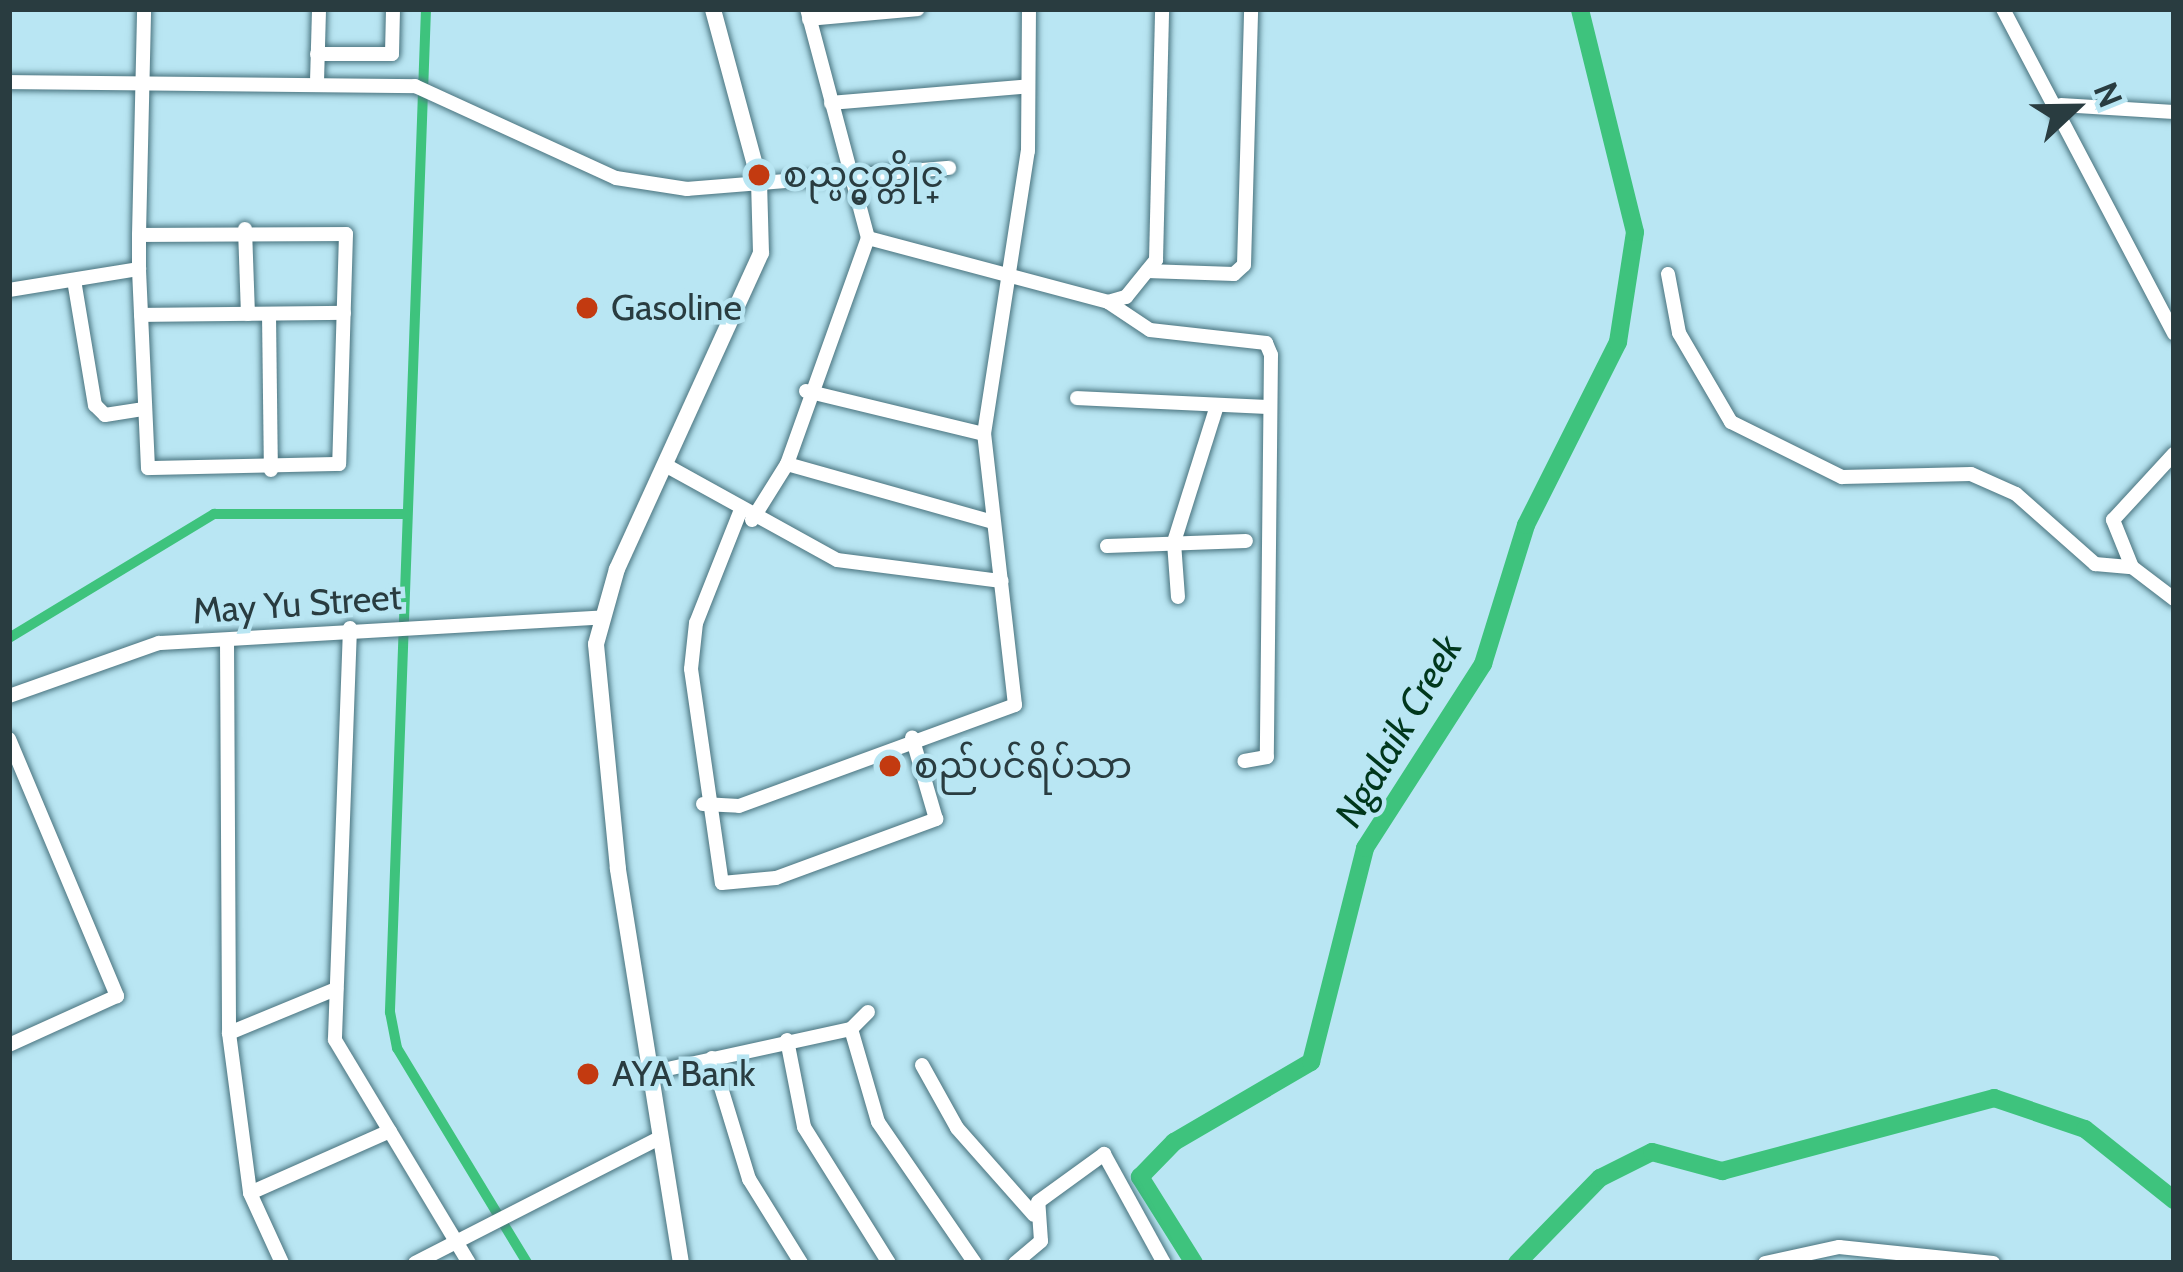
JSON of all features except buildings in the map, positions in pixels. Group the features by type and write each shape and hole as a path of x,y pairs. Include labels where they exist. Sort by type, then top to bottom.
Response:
{"main road":[{"path":"681,1263 597,711 598,618 747,297 761,253 759,180 713,9"}],"street":[{"path":"139,235 245,229 346,234 344,458 272,470 158,475 145,455 139,235 144,9"},
{"path":"316,82 319,9"},
{"path":"317,54 392,54 393,9"},
{"path":"912,736 936,819 776,878 724,886 703,804 696,623 746,516 787,464 806,391 868,238 808,14 917,9"},
{"path":"703,804 739,806 912,736 1015,705 984,434 1028,151 1022,87 1029,9"},
{"path":"1147,271 1162,9"},
{"path":"1108,302 1147,271 1244,265 1251,9"},
{"path":"2003,9 2061,105 2094,194 2174,334"},
{"path":"9,82 415,86 616,178 686,189 848,172 949,168"},
{"path":"831,103 1022,87"},
{"path":"2061,105 2174,112"},
{"path":"245,229 248,314"},
{"path":"868,238 1108,302 1150,330 1266,343 1267,758 1244,761"},
{"path":"9,290 140,269"},
{"path":"1668,274 1702,379 1731,422 1780,453 1842,476 1971,474 2016,494 2096,564 2132,567"},
{"path":"74,280 95,405 105,415 143,409"},
{"path":"141,315 344,313"},
{"path":"269,314 272,470"},
{"path":"806,391 984,434"},
{"path":"1077,398 1266,407"},
{"path":"1178,597 1174,543 1217,406"},
{"path":"2174,454 2113,520 2132,567 2174,599"},
{"path":"787,464 994,522"},
{"path":"667,466 746,516 836,560 1002,581"},
{"path":"1107,546 1246,541"},
{"name":"May Yu Street","path":"9,696 125,650 350,628 598,618"},
{"path":"350,628 335,1040 470,1263"},
{"path":"227,640 229,1034 250,1193 282,1263"},
{"path":"9,739 117,996 10,1043"},
{"path":"229,1034 336,989"},
{"path":"649,1073 851,1028 868,1012"},
{"path":"851,1028 878,1122 975,1263"},
{"path":"787,1040 804,1126 889,1263"},
{"path":"712,1058 748,1179 801,1263"},
{"path":"922,1065 956,1128 1034,1215 1041,1241 1015,1263"},
{"path":"250,1193 390,1131"},
{"path":"416,1263 659,1138"},
{"path":"1034,1215 1059,1178 1104,1154 1164,1263"},
{"path":"1765,1263 1840,1255 1993,1263"}],"waterway":[{"path":"426,9 390,1012 397,1048 527,1263"},
{"name":"Ngalaik Creek","path":"1194,1263 1140,1177 1174,1142 1311,1062 1365,848 1483,664 1526,525 1618,342 1635,232 1580,9"},
{"path":"9,638 214,514 406,514"},
{"name":"Ngalaik Creek","path":"1517,1263 1600,1178 1652,1152 1722,1171 1994,1098 2085,1129 2174,1200"}],"place":[{"name":"စည္ပင္မွတ္တိုင္","path":"759,175"},
{"name":"Gasoline","path":"587,308"},
{"name":"စည်ပင်ရိပ်သာ","path":"890,766"},
{"name":"AYA Bank","path":"588,1074"}]}
